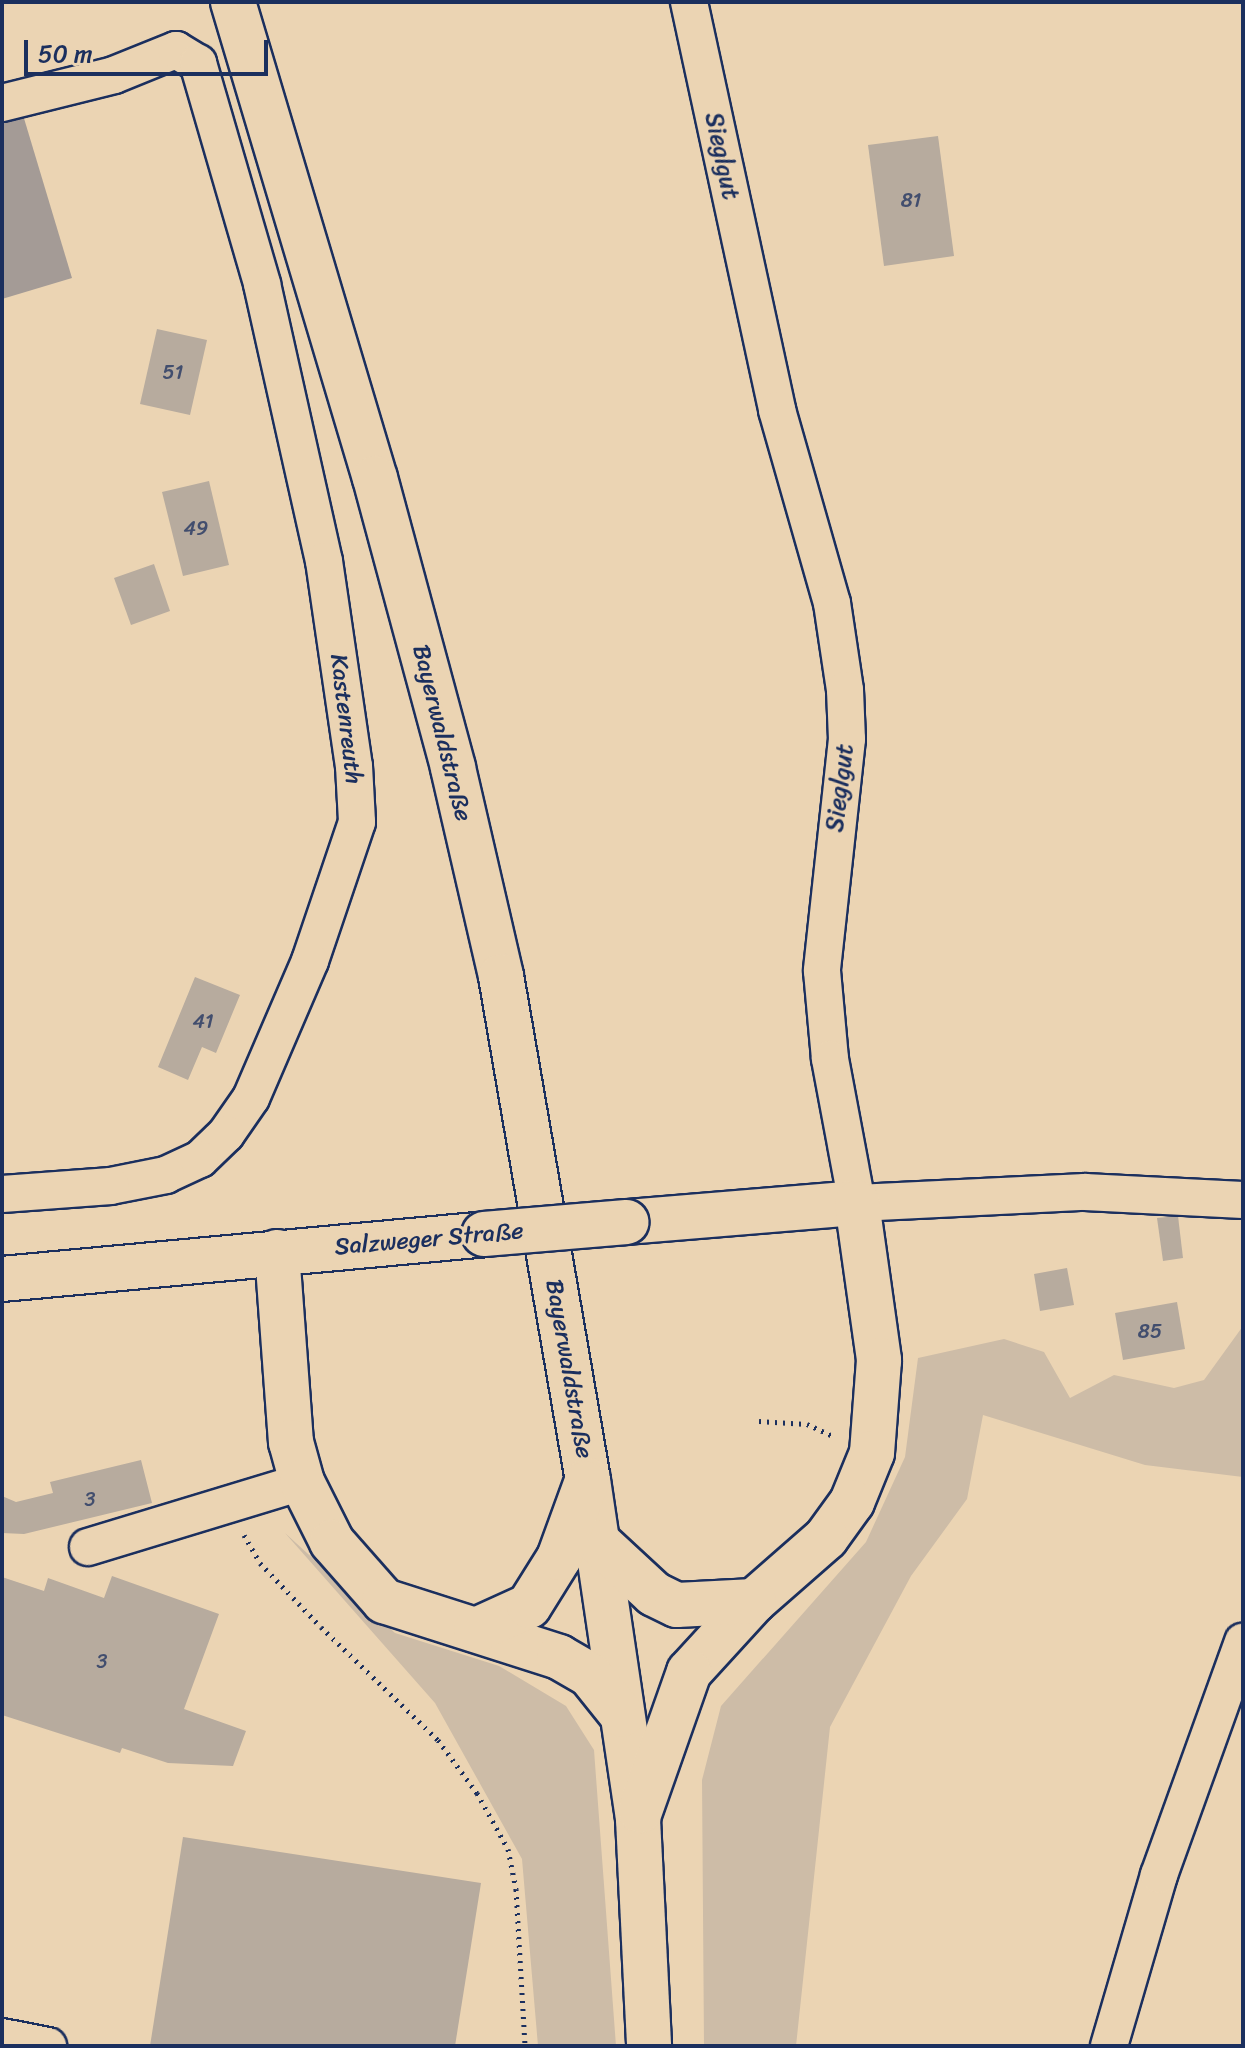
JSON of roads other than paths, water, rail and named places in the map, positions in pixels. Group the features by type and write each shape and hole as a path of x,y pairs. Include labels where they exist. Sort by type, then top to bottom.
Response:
{"main road":[{"name":"Bayerwaldstraße","path":"233,2 288,171 453,768 501,976 588,1480 638,1819 649,2046"},
{"path":"638,1819 689,1672 754,1601 826,1538 852,1502 872,1453 879,1360 857,1203"},
{"name":"Salzweger Straße","path":"2,1279 277,1252 857,1203"},
{"path":"277,1252 291,1442 302,1482 332,1542 384,1601 559,1657 590,1675 622,1715"},
{"path":"476,1630 529,1606 559,1558 588,1480"},
{"path":"598,1542 654,1594 677,1605 754,1601"}],"street":[{"name":"Sieglgut","path":"689,2 777,410 832,603 845,690 847,739 822,971 830,1059 857,1203"},
{"name":"Kastenreuth","path":"2,103 114,75 176,50 192,56 211,98 262,284 324,561 354,766 357,822 310,961 251,1098 226,1134 200,1159 166,1175 111,1186 2,1194"},
{"path":"857,1203 1085,1192 1243,1200"},
{"path":"88,1547 302,1482"},
{"path":"1109,2046 1134,1951 1243,1642"},
{"path":"2,2037 48,2046"}]}
